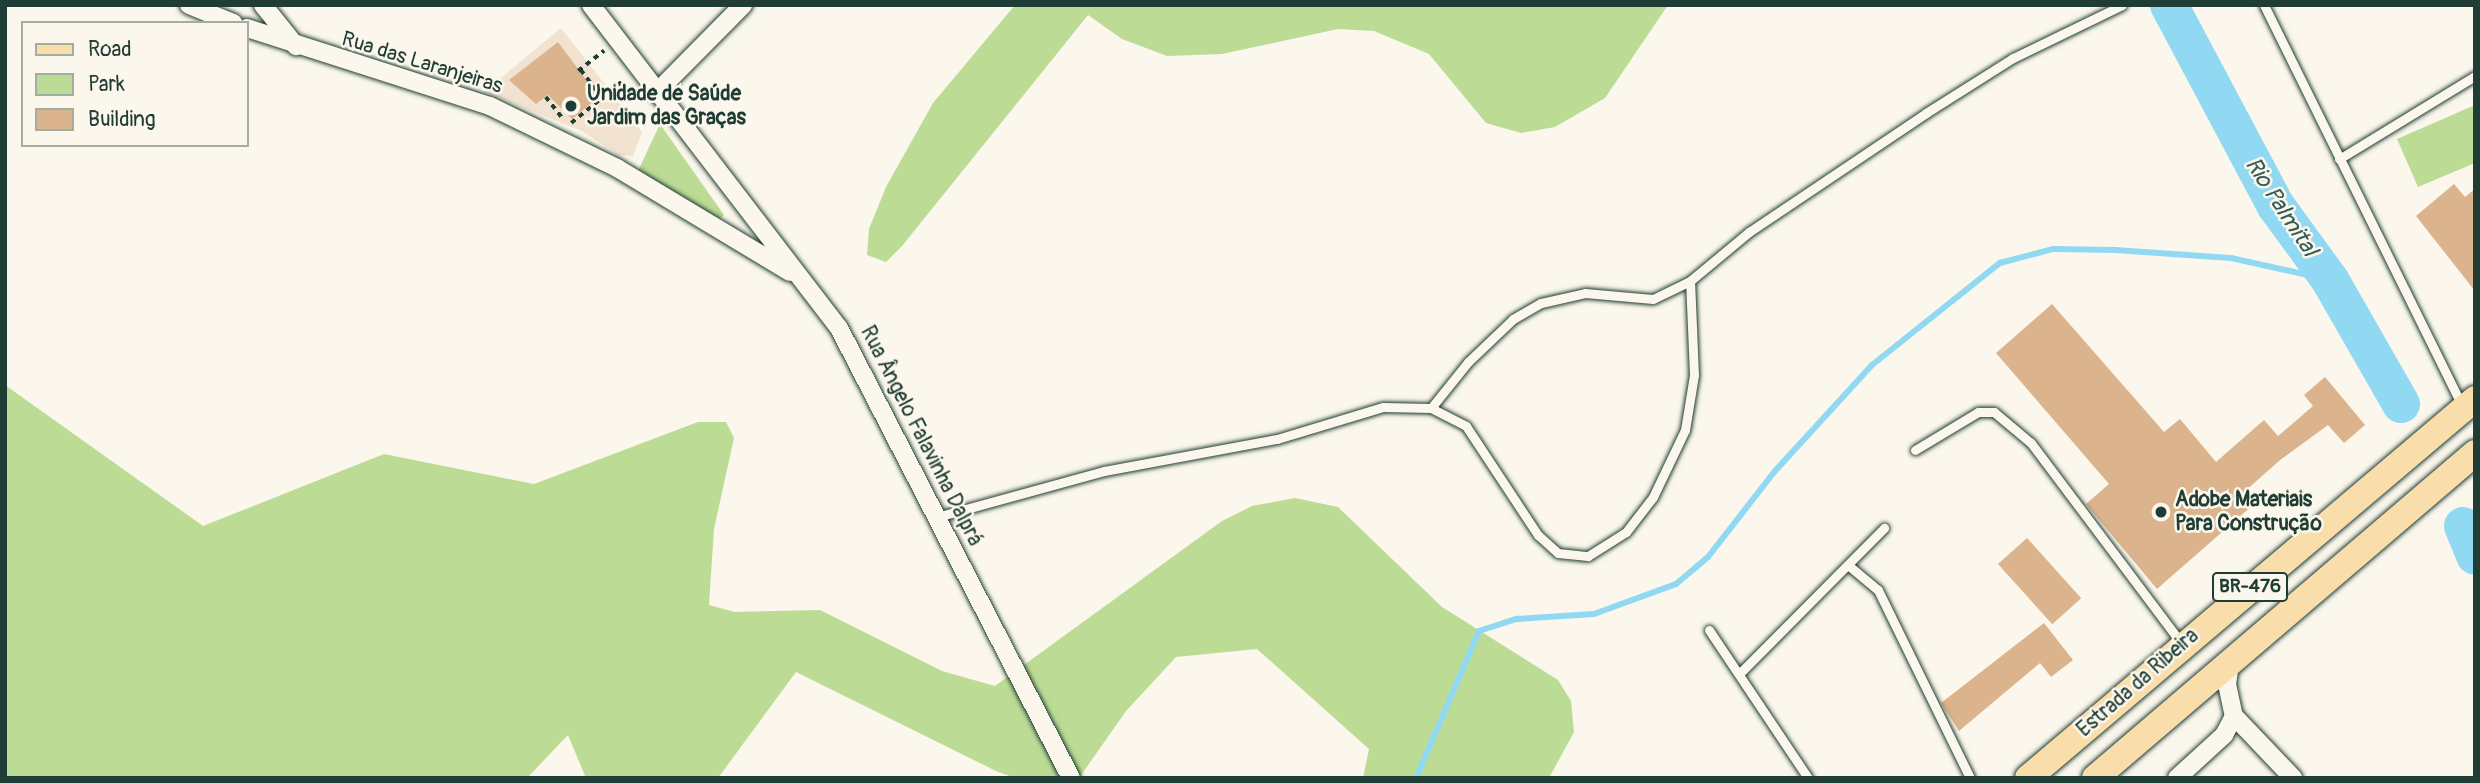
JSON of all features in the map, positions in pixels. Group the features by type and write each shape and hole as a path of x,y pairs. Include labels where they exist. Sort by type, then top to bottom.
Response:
{"main road":[{"name":"Estrada da Ribeira","path":"2028,778 2469,404"},
{"name":"Estrada da Ribeira","path":"2095,778 2475,453"},
{"path":"2440,484 2475,465"}],"street":[{"path":"189,5 228,21"},
{"path":"263,5 298,49"},
{"name":"Rua Ângelo Falavinha Dalprá","path":"592,5 656,93 798,276 863,369 1071,778"},
{"path":"656,93 743,5"},
{"name":"Rua das Laranjeiras","path":"248,28 298,49 490,106 617,168 798,276"},
{"path":"2230,663 2227,684 2234,716 2293,778"},
{"path":"2177,778 2224,735 2234,716"}],"lane":[{"path":"1431,408 1468,362 1541,303 1585,293 1653,299 1690,281 1749,232 1926,113 2013,58 2122,5"},
{"path":"2264,5 2339,159 2469,404"},
{"path":"2339,159 2475,76"},
{"path":"937,517 1104,471 1277,439 1383,407 1431,408 1466,426 1538,535 1558,553 1588,556 1626,531 1646,506 1685,430 1694,375 1690,281"},
{"path":"1915,450 1978,412 1994,412 2031,443 2182,645"},
{"path":"1739,674 1884,528"},
{"path":"1848,565 1878,590 1970,778"},
{"path":"1709,630 1808,778"}],"path":[{"path":"602,98 579,71 618,41"},
{"path":"546,97 569,123 638,68"}],"shaded area":[{"name":"Unidade de Saúde Jardim das Graças","path":"561,28 642,132 633,156 618,155 582,131 484,92"}],"green space":[{"path":"1015,5 1668,5 1605,98 1555,127 1521,133 1486,123 1429,54 1374,31 1338,29 1222,54 1167,56 1122,39 1088,15 902,246 886,262 867,255 869,229 886,187 933,103"},
{"path":"2475,105 2475,163 2418,187 2397,139"},
{"path":"660,124 724,215 718,220 638,171"},
{"path":"5,385 203,526 384,454 534,484 698,422 726,422 734,438 714,529 709,605 735,612 820,610 942,671 995,686 1222,521 1252,506 1295,498 1338,507 1442,607 1558,680 1571,701 1574,732 1549,778 1363,778 1369,749 1257,649 1176,657 1126,711 1079,778 1015,778 996,771 796,672 718,778 586,778 568,735 527,778 5,778"}],"building":[{"path":"558,42 599,97 572,119 548,95 536,104 509,80"},
{"path":"2454,184 2465,197 2475,189 2475,291 2416,216"},
{"path":"2052,304 2164,432 2180,419 2216,462 2264,420 2278,436 2313,406 2304,395 2325,377 2365,425 2344,443 2328,425 2280,460 2243,493 2253,505 2157,589 2086,504 2109,484 1996,353"},
{"path":"2027,538 2081,598 2052,624 1998,564"},
{"path":"2044,623 2073,660 2051,677 2040,663 1959,731 1941,703"}],"waterway":[{"name":"Rio Palmital","path":"2169,5 2276,206 2330,280 2401,404"},
{"path":"1416,778 1479,631 1517,619 1594,614 1676,584 1708,557 1775,471 1872,365 2000,263 2053,249 2115,250 2231,258 2330,280"},
{"name":"Rio Palmital","path":"2463,526 2475,556"}],"place":[{"name":"Unidade de Saúde Jardim das Graças","path":"571,106"},
{"name":"Adobe Materiais Para Construção","path":"2161,512"}]}
